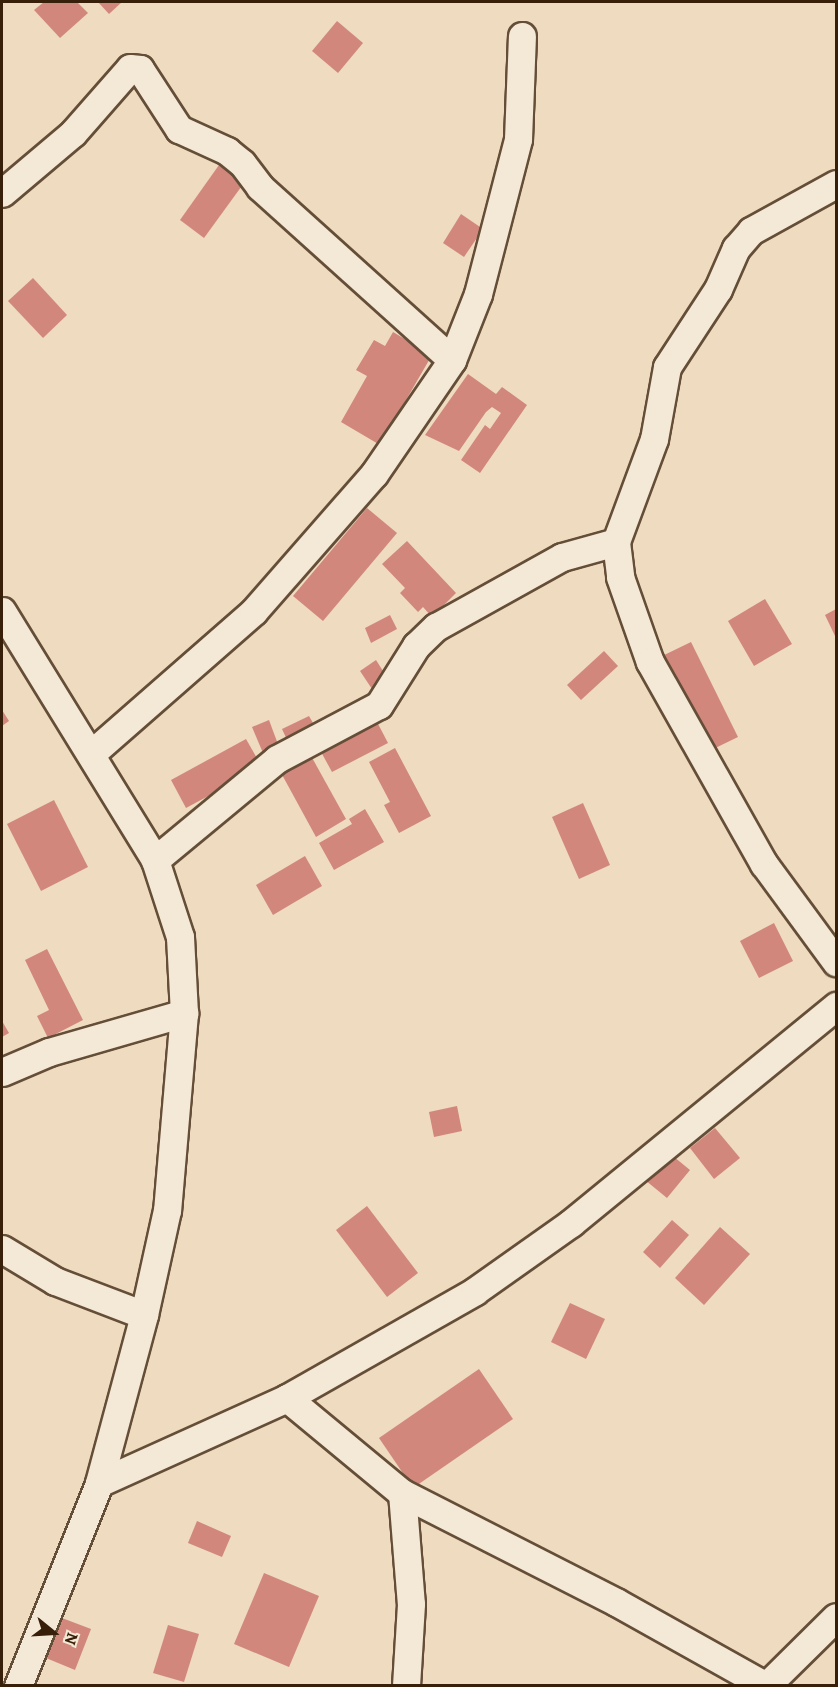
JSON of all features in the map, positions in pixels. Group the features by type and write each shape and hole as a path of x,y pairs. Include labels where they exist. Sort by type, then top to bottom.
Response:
{"street":[{"path":"92,753 254,610 374,474 452,360 478,294 518,139 522,36"},
{"path":"2,193 73,133 129,68 140,69 179,129 226,151 242,164 260,187 452,360"},
{"path":"837,184 741,240 718,289 667,367 654,439 640,485 616,542 620,577 650,662 764,864 837,962"},
{"path":"155,860 277,759 379,705 416,646 436,627 562,557 616,542"},
{"path":"2,610 13,634 92,753 155,860 180,937 184,1013 166,1210 144,1315 99,1483 18,1686"},
{"path":"99,1483 287,1398 475,1291 571,1223 837,1006"},
{"path":"2,1072 50,1052 184,1013"},
{"path":"2,1249 55,1281 144,1315"},
{"path":"287,1398 402,1493 616,1602 766,1686 837,1617"},
{"path":"402,1493 411,1604 406,1686"}],"building":[{"path":"44,2 77,2 88,13 60,38 34,10"},
{"path":"98,2 122,2 109,14"},
{"path":"337,21 363,43 338,73 312,51"},
{"path":"219,165 244,183 204,238 180,220"},
{"path":"461,214 483,229 464,257 443,243"},
{"path":"33,278 67,315 43,338 8,301"},
{"path":"393,332 432,355 380,445 341,422 367,376 356,370 374,340 385,346"},
{"path":"468,374 496,394 502,387 527,405 480,473 461,460 485,425 490,429 501,413 492,407 486,412 459,451 425,435"},
{"path":"367,508 397,533 323,621 293,596"},
{"path":"407,541 456,593 432,617 423,607 418,612 400,593 405,588 382,564"},
{"path":"765,599 792,644 754,666 728,621"},
{"path":"836,609 836,638 825,615"},
{"path":"390,615 397,629 371,643 365,628"},
{"path":"691,642 738,737 705,753 658,658"},
{"path":"604,651 618,666 581,700 567,685"},
{"path":"376,660 390,682 374,692 360,671"},
{"path":"2,710 9,721 2,726"},
{"path":"309,716 317,730 289,744 282,729"},
{"path":"269,720 279,747 263,753 252,727"},
{"path":"376,720 388,743 332,772 320,750"},
{"path":"246,739 262,767 186,808 171,780"},
{"path":"395,748 431,816 399,833 384,805 390,802 369,762"},
{"path":"310,754 346,819 316,837 280,771"},
{"path":"54,800 88,867 41,891 7,824"},
{"path":"583,803 610,865 579,879 552,817"},
{"path":"365,809 384,842 334,870 319,843 352,824 349,819"},
{"path":"305,856 322,886 273,915 256,885"},
{"path":"774,923 793,961 759,978 740,941"},
{"path":"47,949 83,1020 48,1038 37,1016 49,1010 25,960"},
{"path":"2,1021 9,1033 2,1037"},
{"path":"457,1106 462,1131 434,1137 429,1112"},
{"path":"715,1128 740,1158 714,1179 690,1148"},
{"path":"668,1152 690,1170 667,1198 645,1180"},
{"path":"367,1206 418,1273 387,1297 336,1230"},
{"path":"672,1220 689,1235 660,1268 643,1252"},
{"path":"720,1227 750,1254 704,1305 675,1278"},
{"path":"570,1303 605,1319 586,1359 551,1342"},
{"path":"479,1369 513,1419 413,1488 379,1438"},
{"path":"197,1521 231,1536 222,1557 188,1543"},
{"path":"264,1573 319,1596 289,1667 234,1644"},
{"path":"62,1618 91,1629 75,1670 46,1658"},
{"path":"168,1625 199,1634 184,1682 153,1673"}]}
